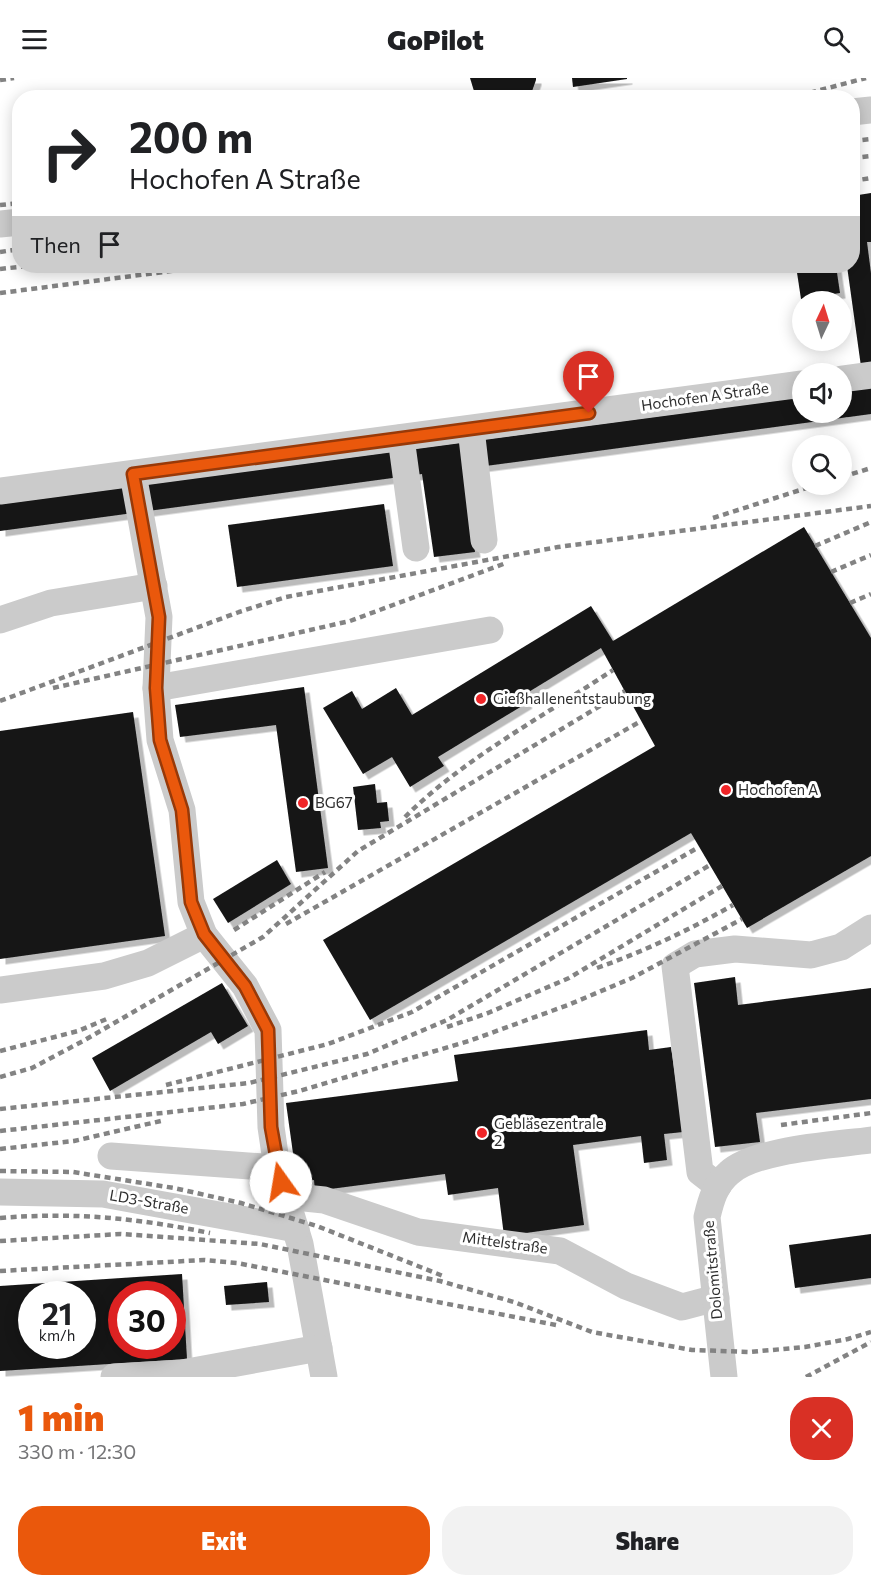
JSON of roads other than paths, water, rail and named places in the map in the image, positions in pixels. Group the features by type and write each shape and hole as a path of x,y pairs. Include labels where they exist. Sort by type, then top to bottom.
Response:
{"street":[{"path":"852,378 871,375"},
{"name":"Hochofen A Straße","path":"0,491 792,385"},
{"path":"471,429 484,540"},
{"path":"401,438 416,548"},
{"path":"133,474 154,586 159,641 156,688 160,740 177,792 184,825 191,902 204,934 245,986 268,1030 271,1127 277,1168 296,1228 324,1377"},
{"path":"0,620 51,603 154,586"},
{"path":"156,688 490,630"},
{"path":"871,928 841,947 811,955 735,949 695,954 675,966 700,1172 718,1186 729,1172 775,1154 871,1140"},
{"path":"0,990 104,976 148,963 204,934"},
{"path":"111,1156 277,1168"},
{"name":"Dolomitstraße","path":"718,1186 712,1194 707,1217 724,1377"},
{"name":"LD3-Straße","path":"0,1192 103,1194 296,1228"},
{"name":"Mittelstraße","path":"285,1196 324,1200 418,1232 560,1251 626,1286 682,1307 716,1298"},
{"path":"114,1377 182,1373 319,1348"}],"railway":[{"path":"0,80 14,78"},
{"path":"820,90 866,78"},
{"path":"860,140 871,139"},
{"path":"860,157 871,156"},
{"path":"860,180 871,178"},
{"path":"0,205 12,204"},
{"path":"0,252 12,250"},
{"path":"0,269 12,268"},
{"path":"0,293 156,273"},
{"path":"852,474 871,468"},
{"path":"713,518 792,493"},
{"path":"0,701 239,612 286,597 558,547 871,506"},
{"path":"815,546 871,522"},
{"path":"831,572 871,555"},
{"path":"53,688 350,621 506,563"},
{"path":"850,603 871,594"},
{"path":"405,817 452,776 478,757 613,670"},
{"path":"0,1077 32,1068 83,1041 263,937 358,851 625,691"},
{"path":"286,924 641,721"},
{"path":"166,1085 328,1044 412,1012 699,847"},
{"path":"0,1109 249,1083 367,1054 447,1020 710,865"},
{"path":"234,930 325,872"},
{"path":"447,1027 488,1013 569,978 722,886"},
{"path":"597,968 666,940 733,905"},
{"path":"0,1131 243,1104 299,1091 469,1041 568,1005 632,978 742,919"},
{"path":"0,1051 78,1031 109,1018"},
{"path":"781,1125 871,1113"},
{"path":"0,1149 74,1141 165,1120"},
{"path":"0,1171 73,1172 174,1188 241,1203 317,1226 443,1276"},
{"path":"0,1218 80,1216 157,1223 210,1233"},
{"path":"0,1241 121,1234 260,1244 440,1281 514,1302 592,1332 692,1350 750,1352 805,1347 871,1332"},
{"path":"0,1271 204,1260 237,1263 556,1325"},
{"path":"806,1377 871,1342"}],"place":[{"name":"Gießhallenentstaubung","path":"481,699"},
{"name":"Hochofen A","path":"726,790"},
{"name":"BG67","path":"303,803"},
{"name":"Gebläsezentrale 2","path":"482,1133"}]}
